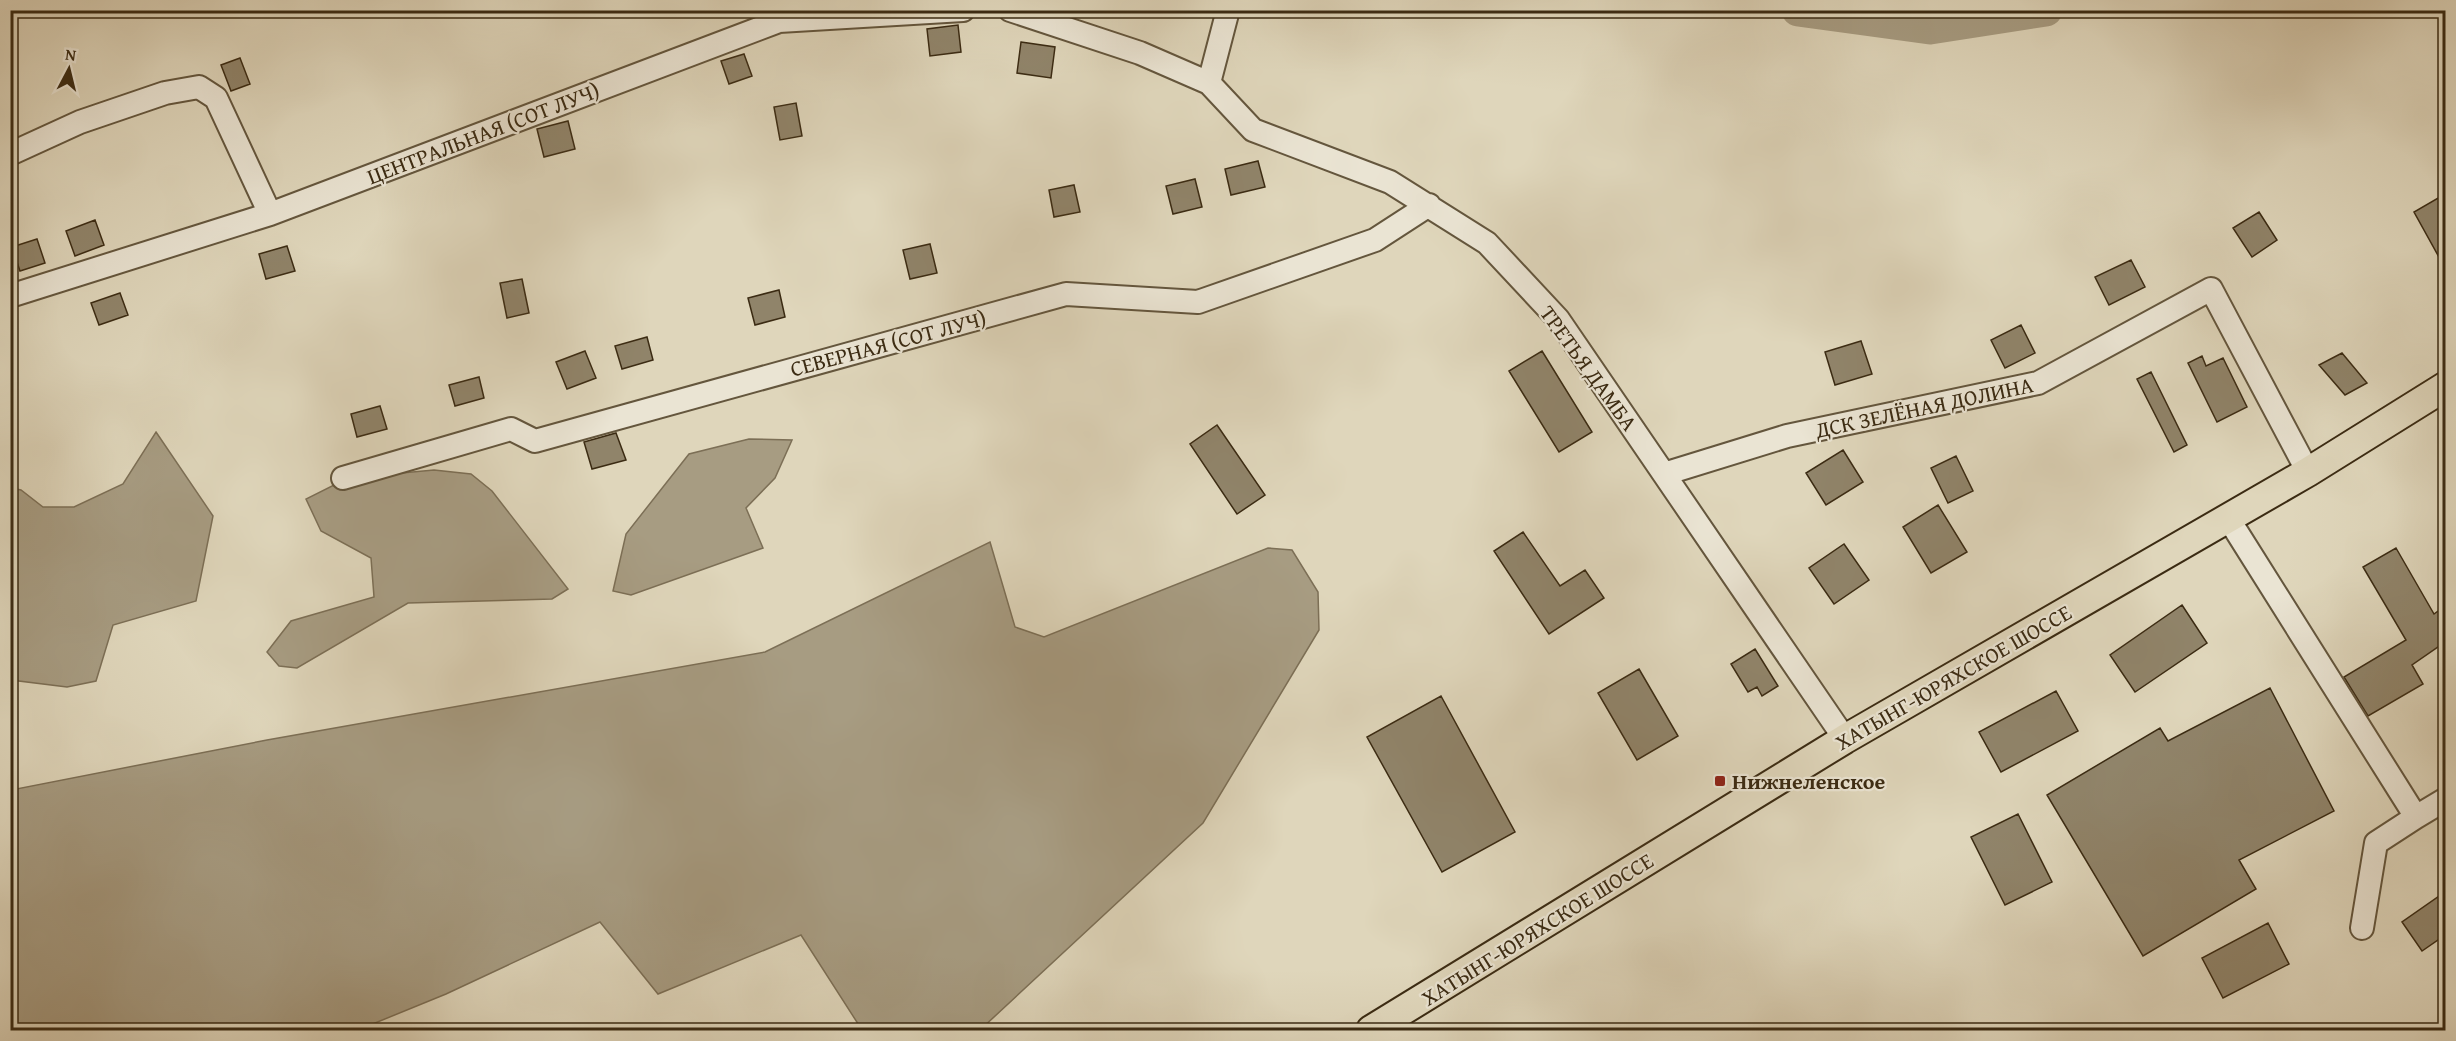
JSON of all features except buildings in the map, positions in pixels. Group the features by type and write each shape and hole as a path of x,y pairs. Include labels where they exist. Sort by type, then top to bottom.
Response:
{"main road":[{"name":"ХАТЫНГ-ЮРЯХСКОЕ ШОССЕ","path":"1371,1030 1845,739 2308,472 2445,386"}],"street":[{"name":"ЦЕНТРАЛЬНАЯ (СОТ ЛУЧ)","path":"10,296 270,214 779,21 963,10"},
{"path":"1010,10 1140,53 1209,83 1228,10"},
{"name":"ТРЕТЬЯ ДАМБА","path":"1209,83 1253,130 1390,182 1486,243 1558,319 1845,739"},
{"path":"10,154 80,122 165,93 199,87 216,98 270,214"},
{"name":"СЕВЕРНАЯ (СОТ ЛУЧ)","path":"343,478 511,429 534,441 1066,294 1198,302 1375,240 1429,206"},
{"name":"ДСК ЗЕЛЁНАЯ ДОЛИНА","path":"1664,474 1787,436 2038,383 2211,289 2308,472"},
{"path":"2228,518 2416,818"},
{"path":"2362,928 2376,843 2445,799"}],"shaded area":[{"path":"156,432 213,516 196,601 113,625 96,681 67,687 11,680 11,488 21,490 43,507 74,507 123,484"},
{"path":"749,439 792,440 775,478 746,508 763,548 631,595 613,591 626,534 689,454"},
{"path":"434,470 471,474 492,491 568,589 552,599 408,603 297,668 279,666 267,652 291,621 374,597 371,558 321,531 306,499 348,478"},
{"path":"990,542 1015,627 1044,637 1268,548 1292,550 1318,592 1319,630 1203,823 980,1030 862,1030 801,935 658,994 600,922 446,994 358,1030 11,1030 11,790 267,740 765,652"}],"waterway":[{"path":"1798,10 1930,28 2046,10"}],"place":[{"name":"Нижнеленское","path":"1720,781"}]}
